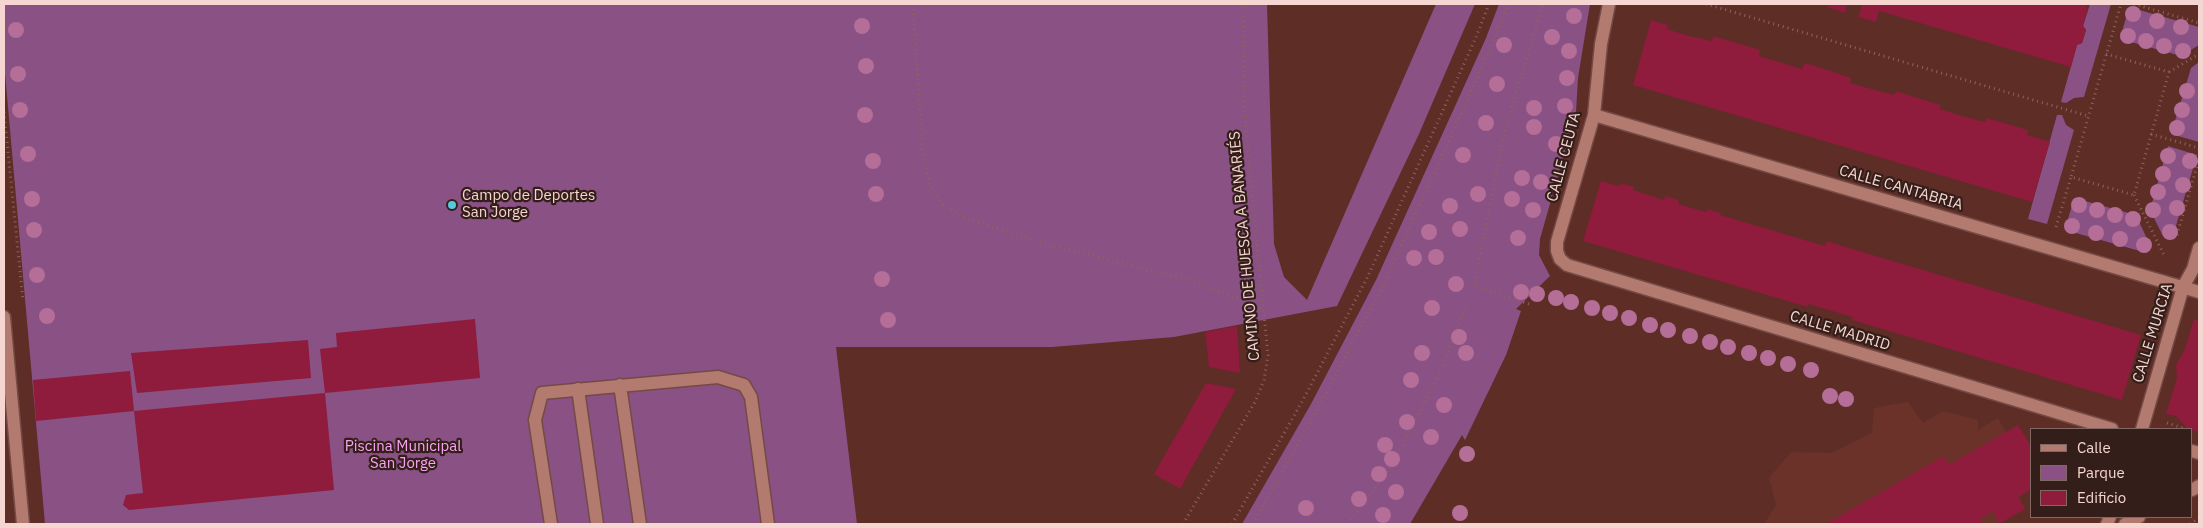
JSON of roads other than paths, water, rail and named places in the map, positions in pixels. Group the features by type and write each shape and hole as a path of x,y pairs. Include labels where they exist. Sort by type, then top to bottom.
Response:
{"street":[{"name":"CALLE CEUTA","path":"1560,259 1556,251 1558,242 1594,115 1600,53 1609,4"},
{"name":"CALLE CANTABRIA","path":"1594,115 2199,292"},
{"name":"CALLE MURCIA","path":"2142,428 2183,287 2193,269 2199,248"},
{"name":"CALLE MADRID","path":"1560,259 1567,265 1577,269 2109,428"},
{"path":"4,316 23,524"},
{"path":"551,524 535,420 542,393 718,377 744,385 751,397 768,524"},
{"path":"620,386 640,524"},
{"path":"578,389 597,524"},
{"path":"2125,524 2137,518"}],"place":[{"name":"Campo de Deportes San Jorge","path":"452,205"}],"park label":[{"name":"Piscina Municipal San Jorge","path":"403,456"}]}
